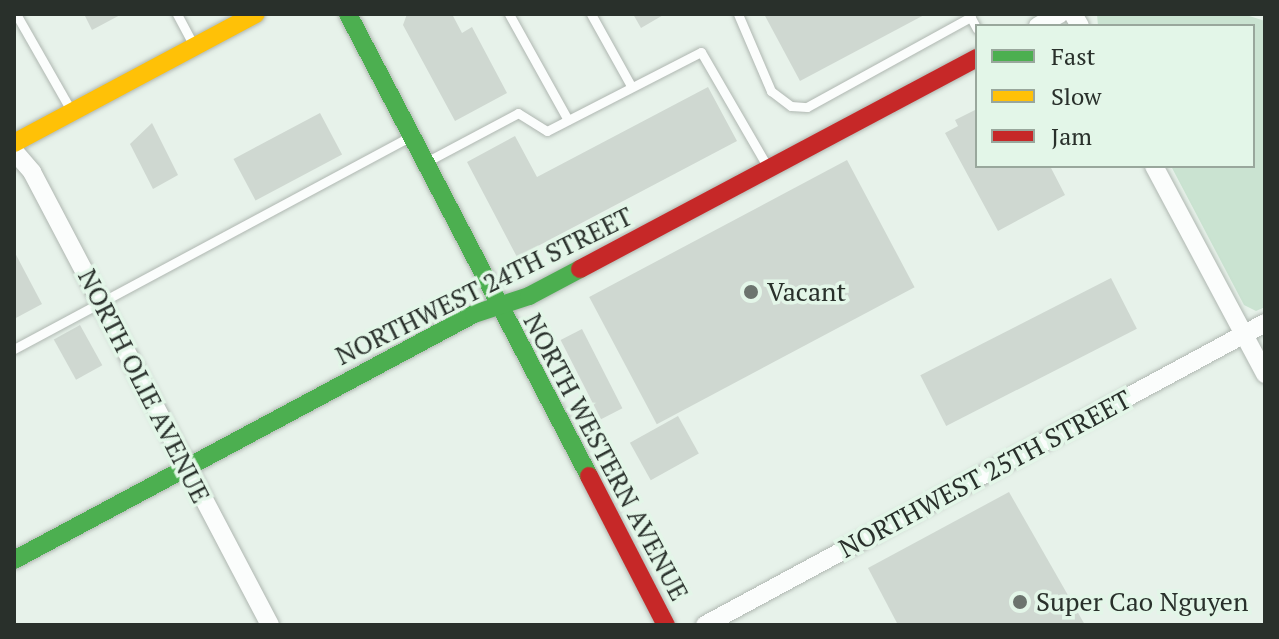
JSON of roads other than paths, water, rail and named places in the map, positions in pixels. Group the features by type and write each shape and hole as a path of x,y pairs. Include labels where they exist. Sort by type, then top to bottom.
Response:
{"street":[{"path":"14,143 256,14"},
{"name":"NORTH WESTERN AVENUE","path":"348,14 666,625"},
{"path":"1042,24 1060,14"},
{"name":"NORTHWEST 24TH STREET","path":"14,560 474,314 529,296 975,59"},
{"name":"NORTH OLIE AVENUE","path":"14,151 32,172 270,625"},
{"path":"1155,168 1265,374"},
{"name":"NORTHWEST 25TH STREET","path":"705,625 1265,323"}],"lane":[{"path":"16,14 72,112"},
{"path":"177,14 194,47"},
{"path":"509,14 568,120"},
{"path":"591,14 631,86"},
{"path":"738,14 771,91 791,106 807,107 970,15"},
{"path":"425,163 518,113 547,131 694,52 707,55 769,169"},
{"path":"14,349 411,136"}],"place":[{"name":"Vacant","path":"751,292"},
{"name":"Super Cao Nguyen","path":"1020,602"}]}
